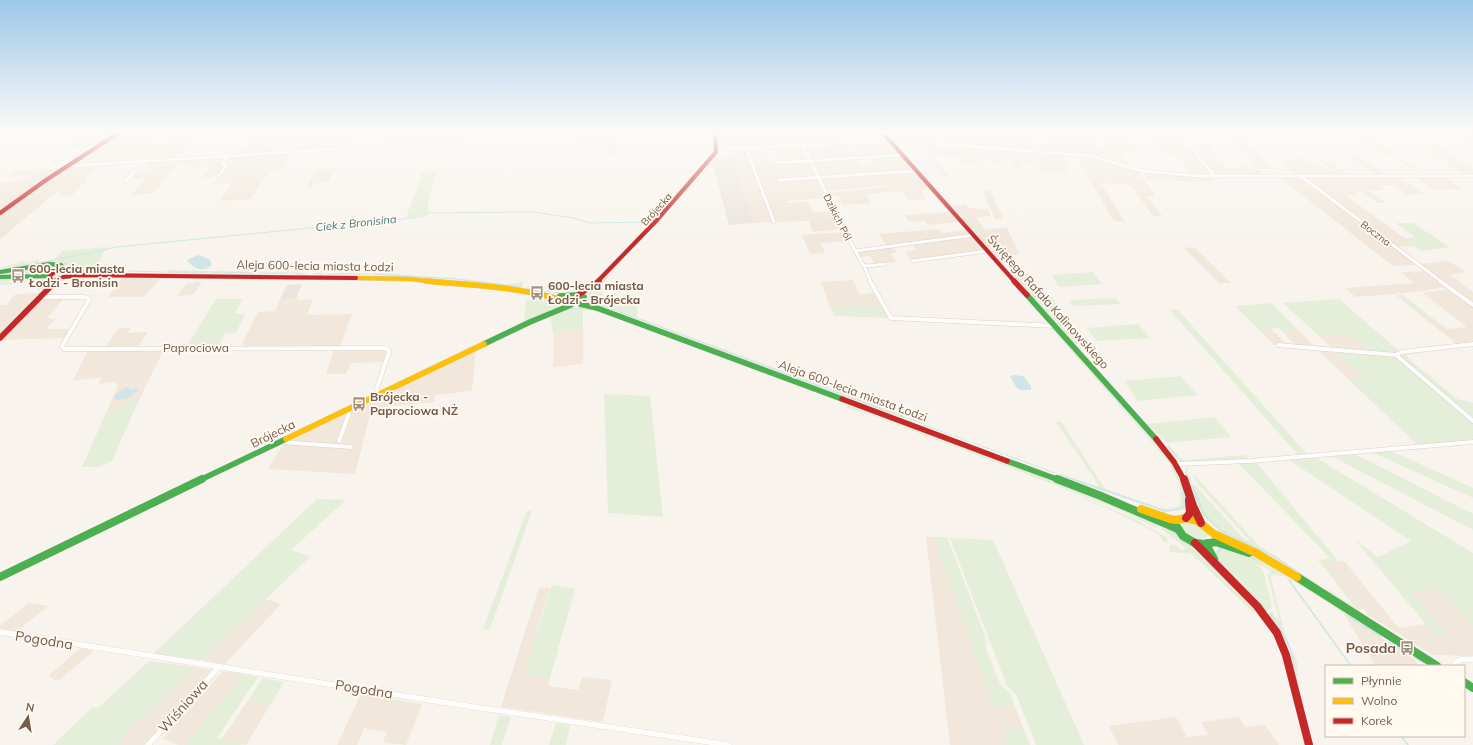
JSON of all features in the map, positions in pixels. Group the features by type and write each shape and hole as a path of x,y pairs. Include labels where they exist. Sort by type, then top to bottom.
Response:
{"street":[{"path":"0,212 67,167"},
{"path":"125,182 139,167"},
{"path":"219,176 225,167"},
{"name":"Brójecka","path":"582,300 589,289 656,223 704,167"},
{"path":"753,167 774,222"},
{"name":"Dzikich Pól","path":"813,167 864,266 868,278 890,318 1055,326"},
{"name":"Świętego Rafała Kalinowskiego","path":"912,167 1161,445 1176,464 1184,479 1196,516 1201,523"},
{"path":"1128,167 1142,171 1215,177 1473,176"},
{"path":"1207,167 1215,177"},
{"path":"778,180 916,171"},
{"name":"Boczna","path":"1301,176 1473,306"},
{"path":"855,251 974,235"},
{"path":"912,261 988,251"},
{"path":"0,272 17,271 50,264 59,265 66,271 38,297 0,338"},
{"path":"864,266 885,264"},
{"path":"49,286 52,275 59,265"},
{"name":"Aleja 600-lecia miasta Łodzi","path":"52,275 66,271 82,274"},
{"name":"Aleja 600-lecia miasta Łodzi","path":"52,275 61,277 82,274 394,278 471,284 546,295 568,301"},
{"path":"0,277 52,275"},
{"name":"Brójecka","path":"578,295 589,289"},
{"path":"568,301 578,295"},
{"name":"Aleja 600-lecia miasta Łodzi","path":"578,295 582,300 597,308 1101,496 1170,519 1186,518"},
{"name":"Paprociowa","path":"38,297 84,297 88,298 89,300 62,346 64,349 385,348 388,349 388,352 377,388 379,395"},
{"path":"568,301 582,300"},
{"name":"Brójecka","path":"0,577 556,310 568,301"},
{"path":"1278,346 1396,354 1402,352 1473,344"},
{"path":"1396,354 1398,358 1473,421"},
{"path":"339,441 351,408"},
{"path":"282,442 351,447"},
{"path":"1176,464 1257,460 1473,442"},
{"name":"Świętego Rafała Kalinowskiego","path":"1186,518 1190,512 1189,494"},
{"name":"Aleja 600-lecia miasta Łodzi","path":"1101,496 1178,529 1186,538 1195,543 1262,612 1280,639 1286,655 1309,745"},
{"path":"1186,518 1201,523 1209,532 1256,552 1435,665"},
{"path":"1178,529 1177,524 1179,519"},
{"path":"1209,532 1210,538 1208,548 1216,565"},
{"path":"1195,543 1208,542 1225,544 1267,560"},
{"name":"Pogodna","path":"0,632 729,745"},
{"path":"1454,665 1460,660 1473,659"},
{"name":"Wiśniowa","path":"148,745 219,667"}],"shaded area":[{"path":"68,167 97,167 72,195 60,196 62,191 58,191 0,239 0,215"},
{"path":"145,167 175,167 153,193 132,195 146,178 128,179 133,173 151,172 154,168 143,169"},
{"path":"211,167 285,167 283,170 270,171 251,199 220,201 232,183 213,184 219,177 202,178"},
{"path":"713,167 736,167 754,223 729,225"},
{"path":"737,167 753,167 773,222 754,223"},
{"path":"755,167 811,167 825,198 787,201 787,203 807,201 813,212 832,211 841,229 813,232 809,221 776,222"},
{"path":"815,167 910,167 913,170 819,176"},
{"path":"916,167 937,167 945,177 926,178"},
{"path":"937,167 942,167 950,177 945,177"},
{"path":"1013,167 1022,167 1023,169 1014,169"},
{"path":"1038,167 1066,167 1069,173 1042,173"},
{"path":"1082,167 1124,167 1138,171 1155,196 1147,196 1162,216 1153,216 1131,185 1101,183 1125,222 1114,221"},
{"path":"1187,167 1206,167 1213,176 1194,175"},
{"path":"1208,167 1240,168 1239,167 1248,167 1251,170 1259,170 1265,176 1216,176"},
{"path":"1255,167 1273,167 1275,169 1257,169"},
{"path":"1286,167 1318,167 1339,175 1296,175"},
{"path":"1328,167 1339,167 1349,175 1335,172"},
{"path":"1363,167 1374,167 1386,175 1375,175"},
{"path":"1453,167 1470,167 1473,169 1473,174 1464,174"},
{"path":"62,168 25,192 0,211 0,183 22,181 29,175 9,176 16,171"},
{"path":"336,168 329,182 315,183 313,187 306,187 316,169"},
{"path":"914,172 929,188 920,189 926,199 908,200 902,191 867,194 871,203 843,205 838,196 829,197 827,193 888,187 886,185 826,191 820,178"},
{"path":"1143,172 1211,177 1215,182 1147,180"},
{"path":"1443,176 1463,189 1435,190 1415,177"},
{"path":"1279,177 1301,177 1417,265 1393,266"},
{"path":"1305,177 1398,177 1424,194 1408,195 1394,185 1379,185 1385,190 1368,190 1386,203 1378,203 1363,192 1354,192 1356,195 1345,195 1415,246 1398,247"},
{"path":"982,190 990,190 1003,219 995,219"},
{"path":"965,204 969,208 988,209 991,216 976,218 986,230 1007,227 1019,254 997,257 951,206"},
{"path":"951,212 959,222 928,225 925,221 909,222 905,215"},
{"path":"938,229 942,233 966,230 971,235 887,246 879,234"},
{"path":"843,232 848,241 821,243 825,253 810,254 802,235"},
{"path":"972,236 984,250 911,260 905,251 916,250 912,244"},
{"path":"892,247 897,252 891,254 896,262 875,264 870,256 861,257 857,251"},
{"path":"1194,247 1231,283 1219,283 1184,248"},
{"path":"198,255 209,259 212,265 206,269 199,269 192,266 187,260"},
{"path":"1448,261 1466,272 1450,275 1473,292 1473,304 1419,264"},
{"path":"1424,271 1446,287 1417,292 1356,297 1345,288 1414,283 1401,272"},
{"path":"1027,273 1036,294 1030,294 1013,275"},
{"path":"122,278 160,279 144,297 108,297"},
{"path":"853,280 859,294 875,293 883,307 829,304 821,282"},
{"path":"202,282 193,295 177,296 187,283"},
{"path":"302,284 296,298 280,299 287,285"},
{"path":"1450,289 1473,306 1473,342 1458,345 1424,318 1432,318 1447,329 1467,327 1423,293"},
{"path":"40,293 35,298 64,298 47,318 56,319 45,329 69,329 64,338 0,340 0,305 7,305 13,296 17,294"},
{"path":"299,298 298,300 313,299 307,315 352,314 340,346 241,346 258,312 275,311 280,299"},
{"path":"119,328 131,328 127,333 148,332 138,346 105,347"},
{"path":"1271,329 1288,345 1274,345 1259,330"},
{"path":"583,330 583,364 553,367 554,333"},
{"path":"1299,331 1315,347 1296,346 1283,332"},
{"path":"1350,334 1369,351 1332,348 1318,335"},
{"path":"164,349 138,402 106,413 118,386 114,382 98,384 102,377 73,381 88,350"},
{"path":"334,349 385,349 386,351 383,362 351,363 346,374 326,374"},
{"path":"1317,349 1334,351 1363,377 1348,379"},
{"path":"476,351 472,391 435,395 434,402 372,408 355,474 267,469 284,444"},
{"path":"1010,376 1023,376 1031,386 1031,390 1020,390 1016,387"},
{"path":"126,387 129,387 129,390 136,388 139,390 128,398 117,400 114,398 115,395"},
{"path":"926,537 933,537 994,708 1015,706 1023,728 1002,731 1007,745 950,745"},
{"path":"1344,561 1399,628 1426,624 1436,636 1447,635 1410,591 1441,590 1473,627 1473,656 1433,655 1368,615 1364,609 1359,609 1322,563"},
{"path":"539,587 550,588 524,674 550,678 548,686 578,690 582,677 612,680 603,722 501,707"},
{"path":"265,599 281,604 225,664 202,660"},
{"path":"29,603 48,606 16,632 0,629 0,626"},
{"path":"1343,613 1414,659 1418,665 1375,665"},
{"path":"81,648 94,651 58,681 48,676"},
{"path":"195,667 212,670 144,745 115,745"},
{"path":"223,671 244,674 185,745 178,745 163,739"},
{"path":"361,694 422,704 406,745 383,742 387,732 364,728 357,745 337,745"},
{"path":"248,700 270,705 246,745 221,740"},
{"path":"1176,717 1187,737 1208,735 1201,722 1239,717 1245,727 1265,725 1279,745 1118,745 1109,726"}],"green space":[{"path":"1408,167 1412,167 1423,174 1416,172"},
{"path":"438,169 428,202 428,213 424,216 406,218 422,173"},
{"path":"1396,223 1413,223 1449,247 1422,251 1405,239 1415,237"},
{"path":"107,247 94,270 127,270 124,272 78,272 56,261 2,271 3,269 0,268 26,260 23,263 55,259 62,251"},
{"path":"50,265 58,267 45,273 0,274"},
{"path":"168,270 256,272 255,274 166,273"},
{"path":"1093,272 1102,284 1059,287 1051,275"},
{"path":"373,273 454,278 508,284 524,282 522,288 455,279 372,275"},
{"path":"607,275 608,278 603,284 602,302 604,303 635,306 638,309 637,317 905,416 903,418 592,302 590,300 589,293"},
{"path":"42,277 46,285 41,290 36,289 34,283 30,282 0,282 0,278"},
{"path":"1030,294 1050,295 1085,343 1076,344"},
{"path":"1396,295 1403,295 1432,318 1424,318"},
{"path":"1115,298 1120,304 1074,306 1069,301 1072,300"},
{"path":"216,299 243,299 235,313 245,314 236,333 225,334 219,345 187,346"},
{"path":"550,299 558,302 549,313 524,322 526,300"},
{"path":"1339,299 1399,351 1394,353 1369,351 1350,334 1318,335 1283,303"},
{"path":"1271,303 1299,331 1283,332 1279,328 1259,330 1235,306"},
{"path":"829,304 883,307 889,318 834,316"},
{"path":"583,307 594,309 583,310 583,330 553,333 550,315 569,308"},
{"path":"1170,310 1178,310 1307,454 1298,455"},
{"path":"1138,324 1150,338 1096,341 1087,328"},
{"path":"1050,327 1055,328 1163,450 1181,480 1177,480 1169,463 1156,447"},
{"path":"1334,351 1395,356 1473,423 1473,441 1418,445 1348,379 1363,377"},
{"path":"1406,353 1409,359 1457,399 1473,403 1473,419 1399,358 1399,354"},
{"path":"1181,376 1197,395 1138,401 1124,381"},
{"path":"604,394 650,396 663,517 608,513"},
{"path":"133,401 138,402 112,461 99,467 82,467 106,413"},
{"path":"846,404 1092,495 1169,526 1190,543 1242,594 1257,612 1253,612 1192,554 1169,552 1170,545 1175,545 1183,551 1185,547 1163,530 1160,530 1162,528 1158,525 1156,527 1158,528 1156,528 1122,511 872,415 848,409"},
{"path":"1214,417 1231,437 1167,443 1147,424"},
{"path":"1056,422 1061,422 1106,490 1159,508 1169,509 1180,506 1180,489 1178,481 1181,482 1187,495 1186,509 1165,512 1059,476 1060,474 1099,488 1094,478"},
{"path":"1169,445 1180,458 1185,460 1245,455 1249,460 1183,462 1166,446"},
{"path":"1391,451 1473,488 1473,498 1374,453"},
{"path":"1355,454 1473,514 1473,530 1331,456"},
{"path":"1315,457 1473,553 1473,627 1441,590 1410,591 1448,636 1436,636 1355,540 1378,557 1411,541 1289,460"},
{"path":"1256,462 1339,562 1323,563 1359,609 1361,614 1323,590 1327,589 1355,607 1318,560 1330,558 1239,464"},
{"path":"1193,473 1258,545 1320,585 1318,587 1274,558 1223,534 1199,512 1190,484 1195,485 1245,540 1251,542 1196,482"},
{"path":"1081,498 1133,518 1167,538 1168,543 1164,542 1158,534 1141,525 1113,511"},
{"path":"317,499 346,500 291,550 311,556 202,660 153,654"},
{"path":"528,511 532,511 490,629 483,629 526,513"},
{"path":"1183,521 1194,523 1208,534 1206,538 1198,540 1191,537 1179,525"},
{"path":"933,537 947,537 985,636 986,648 1000,684 1010,693 1015,706 994,708"},
{"path":"950,538 993,540 1084,745 1036,745 1016,694 1007,686"},
{"path":"1222,546 1249,555 1277,569 1383,637 1381,639 1330,604 1285,576 1270,575 1285,633 1297,662 1298,681 1295,680 1293,661 1289,648 1268,613 1273,611 1274,616 1279,619 1267,574 1271,572 1265,567 1256,564 1263,570 1272,607 1266,611 1220,564 1215,553 1218,548"},
{"path":"552,585 575,589 550,678 524,674"},
{"path":"149,661 195,667 115,745 53,745 93,707 98,708"},
{"path":"244,674 258,677 217,738 243,745 185,745"},
{"path":"263,678 284,682 270,705 248,700"},
{"path":"499,715 511,717 502,745 490,745"},
{"path":"556,723 570,725 566,745 549,745"},
{"path":"1023,728 1030,745 1007,745 1002,731"}],"waterway":[{"path":"1320,167 1338,174"},
{"name":"Ciek z Bronisina","path":"58,259 117,247 422,217 428,213 534,212 573,218 590,223 653,222"},
{"name":"Ciek z Bronisina","path":"22,266 55,260"},
{"path":"64,263 80,271 124,271"},
{"path":"14,272 41,272 54,266"},
{"path":"129,271 163,272"},
{"path":"168,272 208,272"},
{"path":"213,272 255,273"},
{"path":"259,273 289,273"},
{"path":"292,273 305,274"},
{"path":"314,274 323,274"},
{"path":"327,274 370,274"},
{"path":"373,274 455,279 521,287"},
{"path":"81,277 102,277"},
{"path":"41,278 45,285 42,289"},
{"path":"58,282 68,278"},
{"path":"0,284 25,283"},
{"path":"35,284 37,289 41,289"},
{"path":"570,293 587,287"},
{"path":"526,288 559,293"},
{"path":"593,289 589,295 590,300 593,302 903,417"},
{"path":"35,299 40,293 39,292"},
{"path":"555,309 559,302"},
{"path":"568,309 585,308"},
{"path":"596,311 616,318"},
{"path":"907,418 921,423"},
{"path":"894,421 1052,480"},
{"path":"924,425 951,435"},
{"path":"955,436 967,441"},
{"path":"1154,441 1164,453"},
{"path":"971,442 1003,454"},
{"path":"1168,446 1180,460 1184,462"},
{"path":"1006,455 1055,473"},
{"path":"1187,467 1186,472 1190,480"},
{"path":"1060,475 1075,480"},
{"path":"1049,479 1056,482"},
{"path":"1075,480 1166,511 1181,509 1184,507 1184,494 1181,483"},
{"path":"1192,486 1205,516 1220,530 1275,557 1316,585"},
{"path":"1101,500 1122,509"},
{"path":"1173,531 1181,540 1194,547"},
{"path":"1221,548 1216,555 1224,567"},
{"path":"1249,557 1257,560"},
{"path":"1211,565 1235,589"},
{"path":"1289,580 1350,665"},
{"path":"1241,585 1266,610"},
{"path":"1270,614 1284,635 1290,649 1294,665 1294,673"},
{"path":"1347,615 1380,636"},
{"path":"1389,642 1406,652"},
{"path":"1414,657 1424,663"},
{"path":"1402,737 1408,745"},
{"path":"1304,740 1305,745"}],"traffic: fast":[{"path":"0,272 49,264 61,265 64,269"},
{"path":"0,277 49,276"},
{"path":"560,296 578,295 584,297"},
{"path":"1027,295 1156,439"},
{"path":"580,304 597,308 842,399"},
{"path":"484,344 530,322 571,305"},
{"path":"0,577 286,439"},
{"path":"1007,461 1101,496 1178,529"},
{"path":"1177,527 1183,536 1195,543 1204,544 1216,542 1249,553"},
{"path":"1208,543 1208,548 1214,559"},
{"path":"1297,577 1435,665"},
{"path":"1465,683 1473,688"}],"traffic: slow":[{"path":"356,278 410,279 509,289 546,295 566,301"},
{"path":"286,439 484,344"},
{"path":"1141,509 1170,519 1176,520 1186,518 1198,521 1214,534 1256,553 1297,577"}],"traffic: jam":[{"path":"0,213 66,167"},
{"path":"578,295 595,284 633,246 703,167"},
{"path":"913,167 1027,295"},
{"path":"51,279 49,276 58,270 66,270 69,273"},
{"path":"63,277 82,275 356,278"},
{"path":"0,338 49,286 59,278"},
{"path":"842,399 1007,461"},
{"path":"1156,439 1181,472 1195,512 1201,523"},
{"path":"1186,518 1190,513 1189,500"},
{"path":"1195,543 1257,606 1277,633 1286,655 1309,745"}],"place":[{"name":"600-lecia miasta Łodzi - Bronisin","path":"18,276"},
{"name":"600-lecia miasta Łodzi - Brójecka","path":"537,293"},
{"name":"Brójecka - Paprociowa NŻ","path":"359,404"},
{"name":"Posada","path":"1407,648"}]}
